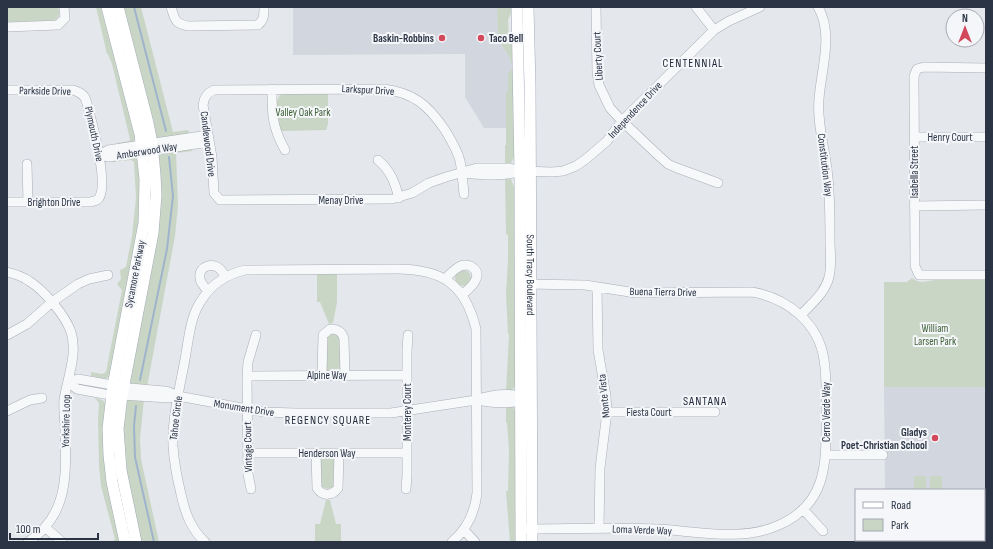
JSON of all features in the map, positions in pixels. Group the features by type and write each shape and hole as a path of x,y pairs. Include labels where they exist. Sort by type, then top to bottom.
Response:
{"main road":[{"name":"Sycamore Parkway","path":"107,7 138,125 147,148 156,195 153,233 118,391 108,429 112,482 125,542"},
{"name":"Sycamore Parkway","path":"118,7 148,123 147,148"},
{"name":"South Tracy Boulevard","path":"517,7 525,171"},
{"name":"South Tracy Boulevard","path":"521,542 527,529 532,398 526,284 525,171 528,7"},
{"name":"South Tracy Boulevard","path":"526,284 521,398 527,529 532,542"},
{"name":"Sycamore Parkway","path":"118,391 119,454 122,482 136,542"}],"street":[{"path":"7,26 58,25 64,18 64,7"},
{"path":"171,7 175,20 180,25 251,26 258,25 262,21 264,16 264,7"},
{"name":"Liberty Court","path":"596,7 597,72 599,84 610,108 668,164 718,182"},
{"path":"696,7 714,30"},
{"name":"Independence Drive","path":"525,171 563,171 576,166 607,140 622,121 714,30 729,20 760,7"},
{"name":"Constitution Way","path":"801,315 821,295 829,276 830,263 830,196 818,101 826,46 826,30 824,19 818,7"},
{"name":"Isabella Street","path":"986,68 924,68 916,69 914,76 915,266 919,275 986,275"},
{"path":"272,89 272,115 274,127 285,150"},
{"name":"Larkspur Drive","path":"209,92 214,90 272,89 384,89 398,91 423,103 434,114 456,149 460,161 464,194"},
{"name":"Parkside Drive","path":"7,90 73,90 83,95"},
{"name":"Candlewood Drive","path":"209,92 204,98 203,105 209,138 213,187 216,197"},
{"name":"Plymouth Drive","path":"83,95 86,100 100,155 101,188 99,198"},
{"name":"Henry Court","path":"914,137 986,137"},
{"name":"Amberwood Way","path":"100,155 108,150 147,148 209,138"},
{"path":"378,160 386,167 395,183 399,198"},
{"path":"28,164 28,202"},
{"name":"Menay Drive","path":"216,197 220,200 226,201 374,200 399,198 412,193 429,183 476,168 510,168 525,171"},
{"name":"Brighton Drive","path":"7,202 91,202 96,201 99,198"},
{"path":"914,206 986,205"},
{"path":"445,279 454,271 463,266 469,265 473,267 476,271 477,277 475,283 462,295"},
{"path":"208,291 199,277 200,272 204,268 214,266 220,268 226,277"},
{"name":"Tahoe Circle","path":"200,540 190,523 184,508 174,461 173,430 193,318 197,307 208,291 226,277 245,270 418,269 445,279 462,295 473,315 476,329 477,493 473,511 464,530 452,542"},
{"name":"Yorkshire Loop","path":"7,272 19,275 31,281 52,302 65,319 71,332 74,345 64,402 66,476 62,496 58,508 46,528 28,542"},
{"path":"7,335 27,324 52,302 78,284 89,279 108,275"},
{"name":"Buena Tierra Drive","path":"526,284 586,285 636,293 752,292 775,298 801,315"},
{"name":"Monte Vista","path":"596,287 598,350 606,396 607,412 600,468 599,529"},
{"name":"Cerro Verde Way","path":"801,315 816,337 826,367 826,456 822,479 818,489 803,509"},
{"path":"322,375 323,335 330,329 336,329 343,334 345,375"},
{"name":"Vintage Court","path":"251,489 248,474 248,362 256,335"},
{"name":"Monterey Court","path":"406,490 408,335"},
{"name":"Alpine Way","path":"248,376 407,375"},
{"name":"Monument Drive","path":"68,382 78,379 118,391 169,398 178,396 264,412 295,414 366,414 407,411 476,400 489,395 532,398"},
{"path":"7,411 30,400 42,398"},
{"name":"Fiesta Court","path":"607,412 714,412"},
{"name":"Henderson Way","path":"248,453 407,453"},
{"path":"316,453 318,488 320,492 325,495 335,492 338,488 339,453"},
{"path":"826,456 883,455"},
{"path":"803,509 823,531"},
{"name":"Loma Verde Way","path":"527,529 657,529 694,533 746,534 759,532 779,525 795,516 803,509"},
{"path":"46,528 62,542"},
{"path":"464,530 475,542"}],"shaded area":[{"path":"293,7 497,7 498,39 510,58 511,64 514,64 513,69 508,75 508,92 506,92 506,128 484,128 465,97 465,54 293,55"},
{"name":"Gladys Poet-Christian School","path":"884,387 986,387 986,542 885,542 985,541 985,489 885,489"}],"green space":[{"path":"7,7 58,7 59,14 57,19 52,21 7,22"},
{"path":"96,7 103,7 136,138 133,142 118,146 117,143 129,141 130,139 112,64 107,54"},
{"path":"121,7 141,7 173,132 188,130 190,135 159,139 156,137"},
{"path":"497,7 511,7 511,13 508,20 509,40 513,47 514,64 511,64 510,58 498,39"},
{"path":"511,69 513,69 514,157 511,163 505,165 506,92 508,91 508,75"},
{"name":"Valley Oak Park","path":"328,94 328,124 326,130 281,131 276,108 280,95"},
{"path":"192,147 192,151 176,153 178,206 175,236 147,387 132,384 130,382 158,156 161,153"},
{"path":"134,157 139,159 141,210 111,376 105,379 91,376 91,372 102,374 106,372 122,290 117,284 121,279 120,270 126,267 132,236 136,198 134,162 131,160 112,162 112,160"},
{"path":"505,178 511,179 514,187 515,385 512,391 506,392 509,334 506,294 508,235 506,234"},
{"path":"463,270 469,272 471,278 469,284 463,286 457,284 455,278 457,272"},
{"path":"317,274 337,274 337,302 333,323 329,324 320,302 317,302"},
{"name":"William Larsen Park","path":"912,278 922,282 935,280 986,280 986,387 884,387 884,282 907,282"},
{"path":"333,334 339,336 341,339 341,365 340,370 326,371 327,336"},
{"path":"95,398 106,403 122,542 113,542 115,539 101,486 99,466 99,403"},
{"path":"144,399 140,439 141,459 159,542 140,542 128,491 122,439 126,402 128,400"},
{"path":"506,405 513,407 515,411 516,542 510,542 506,491 508,491 509,450"},
{"path":"321,457 334,457 336,461 334,487 332,488 328,489 320,484"},
{"path":"914,476 926,476 926,489 914,489"},
{"path":"930,476 942,476 942,489 930,489"},
{"path":"326,500 330,500 336,524 341,524 341,542 315,542 315,524 320,524"}],"waterway":[{"path":"134,7 166,131"},
{"path":"140,380 167,249 173,196 169,157"},
{"path":"136,406 134,426 135,457 154,542"}],"place":[{"name":"Baskin-Robbins","path":"442,38"},
{"name":"Taco Bell","path":"481,38"},
{"name":"Gladys Poet-Christian School","path":"935,438"}],"district":[{"name":"CENTENNIAL","path":"693,63"},
{"name":"SANTANA","path":"705,401"},
{"name":"REGENCY SQUARE","path":"328,420"}]}
